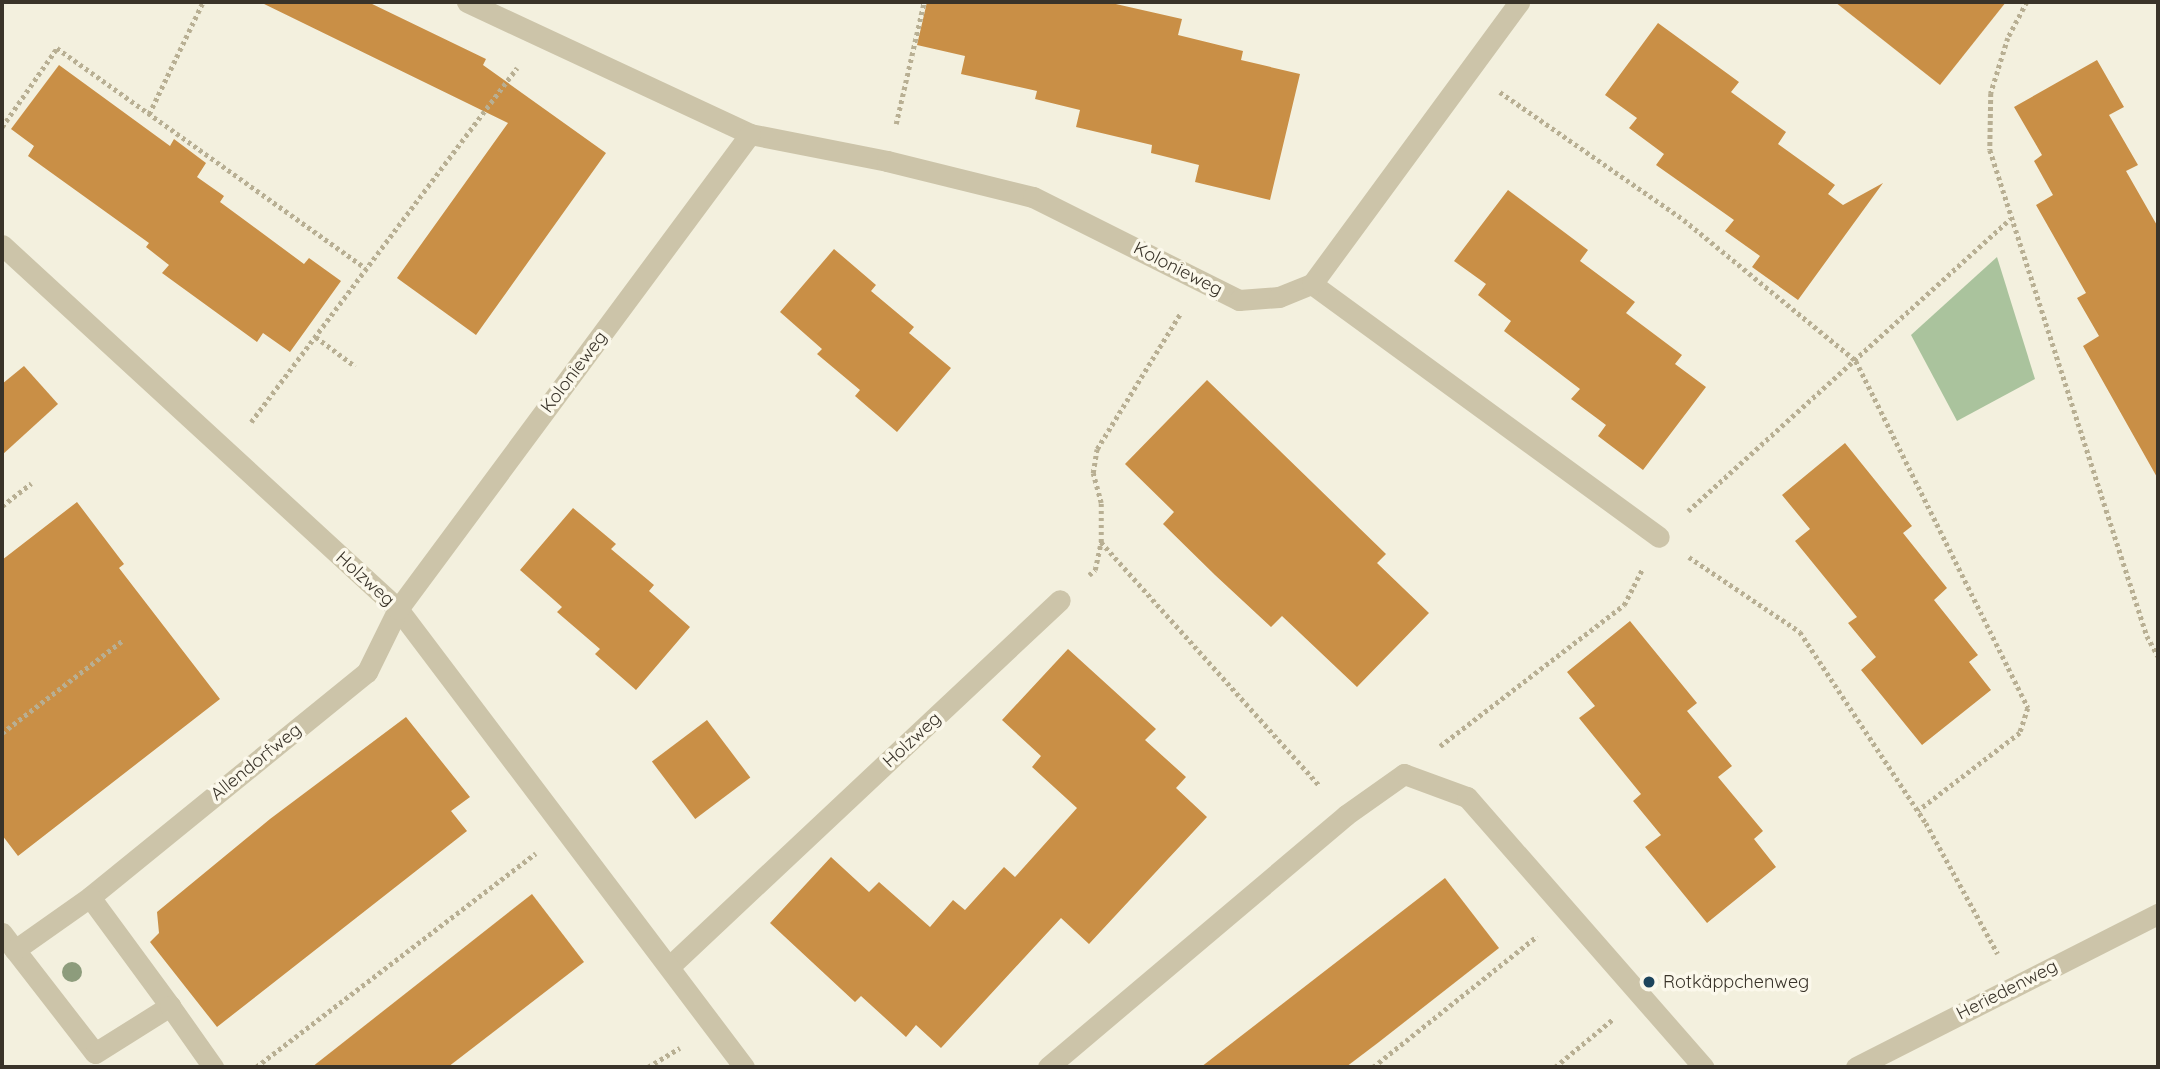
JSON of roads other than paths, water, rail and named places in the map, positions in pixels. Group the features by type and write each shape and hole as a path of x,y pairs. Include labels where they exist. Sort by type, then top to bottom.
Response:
{"street":[{"name":"Kolonieweg","path":"467,2 750,134 887,161 1033,197 1239,300 1279,297 1312,284"},
{"path":"1519,2 1312,284 1659,537"},
{"name":"Kolonieweg","path":"398,609 750,134"},
{"name":"Holzweg","path":"2,245 398,609 671,965 744,1067"},
{"name":"Holzweg","path":"671,965 1060,600"},
{"name":"Allendorfweg","path":"15,950 90,897 367,672 398,609"},
{"path":"1048,1067 1346,816 1404,774 1467,797 1703,1067"},
{"path":"90,897 213,1067"},
{"name":"Heriedenweg","path":"1856,1067 2158,914"},
{"path":"2,933 94,1054 170,1006"}],"place":[{"name":"Rotkäppchenweg","path":"1649,982"}]}
